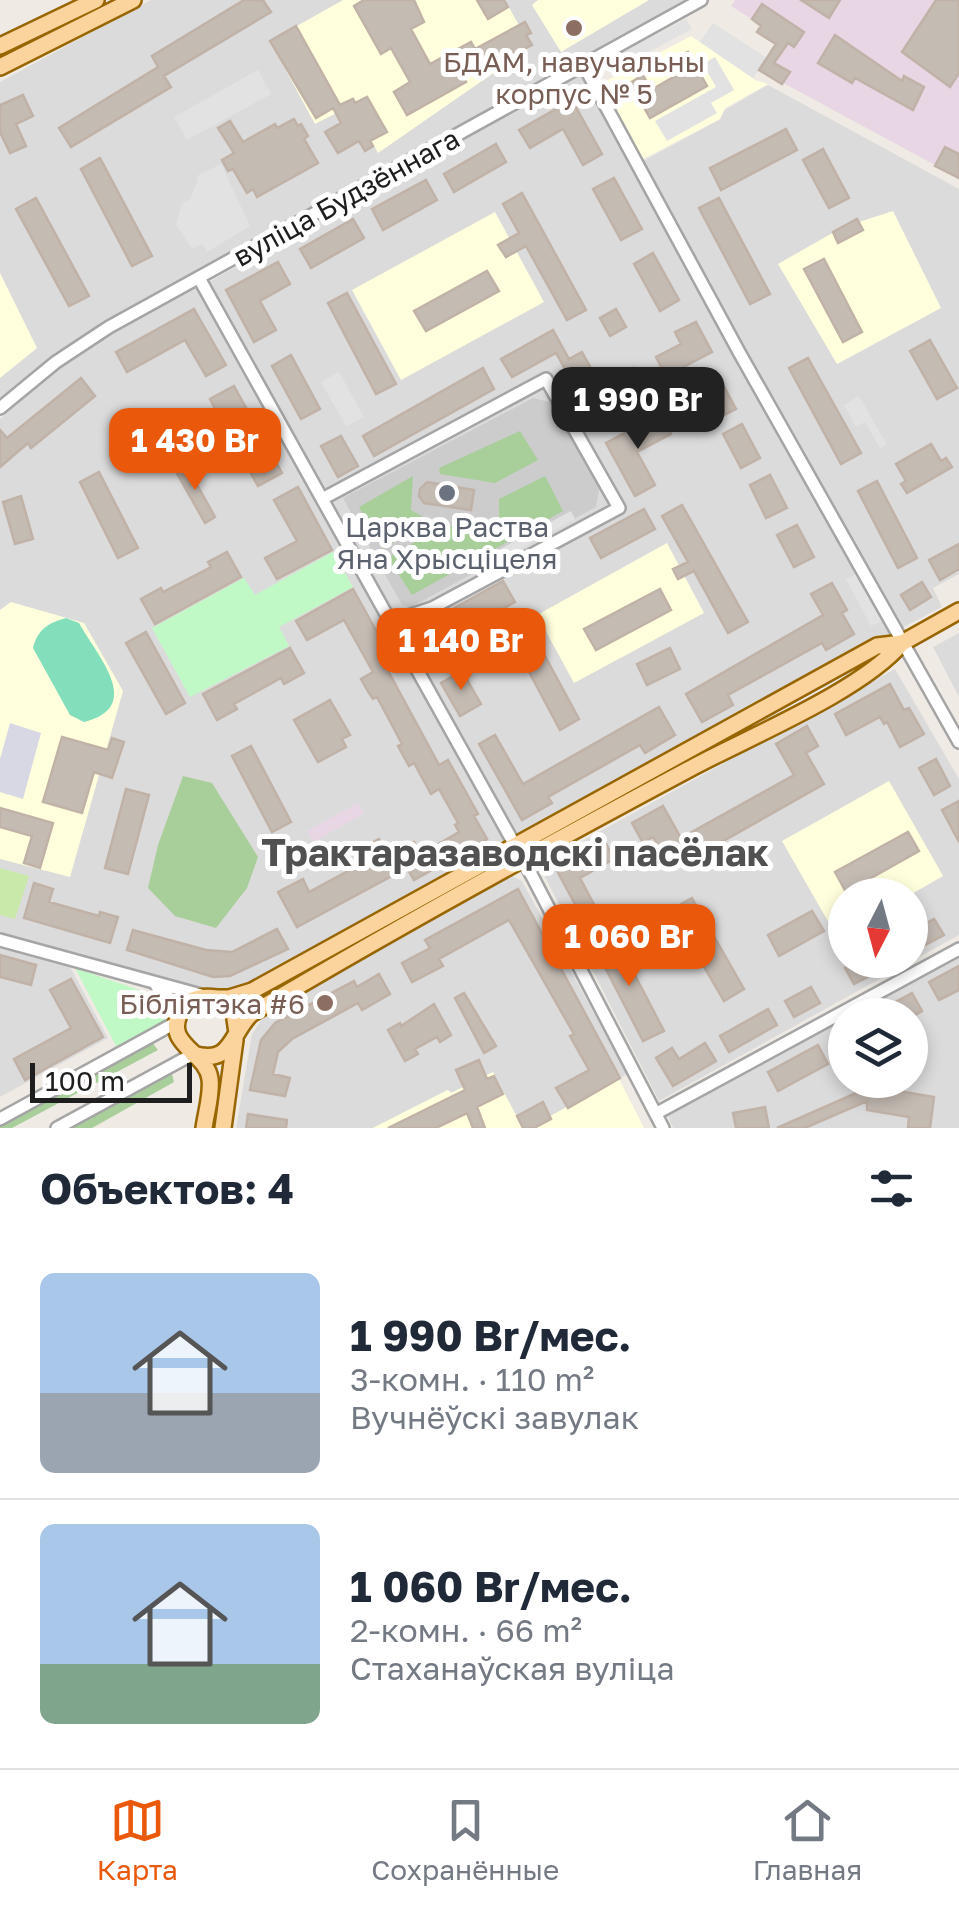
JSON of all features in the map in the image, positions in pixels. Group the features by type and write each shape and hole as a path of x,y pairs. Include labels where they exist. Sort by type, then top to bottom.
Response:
{"main road":[{"path":"0,46 96,0"},
{"path":"0,67 133,0"},
{"path":"204,1128 211,1083 204,1063 180,1040 177,1022 186,1004 252,991 364,938 518,851 817,702 886,662 902,643 959,612"},
{"path":"193,1054 212,1057 230,1048 251,1014 364,938"},
{"path":"211,997 234,1012 236,1036 223,1128"}],"street":[{"name":"вуліца Будзённага","path":"0,408 56,362 109,327 701,0"},
{"path":"583,64 739,352 959,742"},
{"path":"199,278 518,851 663,1128"},
{"path":"322,499 546,379 581,439 619,508 432,608 392,622"},
{"path":"0,940 156,986 211,997"},
{"path":"657,1113 959,949"},
{"path":"0,1119 177,1022 168,998 156,986"},
{"path":"58,1128 193,1054"}],"shaded area":[{"path":"151,0 686,0 114,316 55,353 0,399 0,82"},
{"path":"343,0 505,0 531,47 378,153 352,105 315,124 270,41"},
{"name":"БДАМ, навучальны корпус № 5","path":"538,0 649,0 561,52 532,5"},
{"path":"735,0 959,0 959,178 759,70 780,38 771,32 766,38 757,32 761,25 731,6"},
{"path":"686,19 692,29 621,67 615,56"},
{"path":"713,23 767,58 753,78 700,42"},
{"path":"691,36 755,80 768,84 725,108 720,119 643,159 602,83"},
{"path":"715,57 734,90 711,103 717,113 667,141 655,121 716,87 703,64"},
{"path":"258,70 271,94 187,140 174,117"},
{"path":"580,75 890,635 518,835 209,282"},
{"path":"768,85 959,189 959,574 933,588 942,607 900,629 643,161 719,120 725,110"},
{"path":"221,164 250,226 207,252 202,244 192,249 176,225 182,203 190,199 197,176"},
{"path":"893,211 941,308 837,364 778,264 857,219 859,222"},
{"path":"495,212 544,302 401,380 352,290"},
{"path":"0,273 37,348 0,378"},
{"path":"196,285 506,842 249,986 227,992 198,989 0,935 0,419 65,363 114,330"},
{"path":"339,372 364,417 346,426 321,382"},
{"path":"859,396 887,445 880,448 865,422 856,427 844,405"},
{"path":"533,398 553,403 599,489 596,507 411,607 402,605 343,498"},
{"path":"571,511 575,519 482,569 478,561"},
{"path":"667,543 704,613 574,683 537,615"},
{"path":"858,573 884,620 871,626 846,579"},
{"path":"11,602 84,623 123,691 70,877 0,859 0,610"},
{"path":"959,633 959,697 933,647"},
{"path":"895,669 959,779 959,935 928,952 928,878 828,878 828,978 881,978 845,998 828,998 828,1007 659,1101 539,865"},
{"path":"10,723 41,733 23,799 0,792 0,759"},
{"path":"889,781 943,876 928,885 928,878 828,878 828,921 782,841"},
{"path":"358,803 364,813 314,842 307,831"},
{"path":"512,876 522,881 627,1074 534,1128 523,1128 447,1090 373,1128 236,1128 252,1034 265,1015"},
{"path":"0,944 68,963 108,1038 0,1097"},
{"path":"959,955 959,1128 673,1128 667,1114 828,1026 828,1098 928,1098 928,998 879,998 916,978 928,978 928,972"},
{"path":"493,1072 523,1128 373,1128 448,1090 451,1093"},
{"path":"619,1079 644,1128 534,1128 550,1116"}],"green space":[{"path":"520,431 538,460 495,483 440,474 439,468"},
{"path":"413,476 411,510 429,520 383,549 359,507"},
{"path":"545,476 563,511 412,595 388,558 443,525 470,528 499,517 499,499"},
{"path":"333,552 353,587 279,627 289,646 190,697 152,628 244,578 255,595"},
{"path":"66,618 79,623 112,680 112,705 102,715 84,722 70,715 33,648 45,628"},
{"path":"183,776 212,783 258,857 247,888 216,928 175,916 148,888 158,845"},
{"path":"0,868 29,876 15,919 0,915"},
{"path":"75,968 160,997 170,1021 117,1048"},
{"path":"151,1041 158,1050 12,1128 0,1128 0,1125"},
{"path":"171,1070 174,1082 92,1128 70,1128"}],"building":[{"path":"244,0 263,0 271,12 164,76 171,87 71,147 59,128 158,67 152,56"},
{"path":"364,0 414,0 424,22 411,29 430,64 471,42 475,49 525,22 532,45 482,72 479,66 463,75 466,82 407,115 394,92 410,82 391,48 381,54 354,6"},
{"path":"477,0 504,0 508,7 488,19"},
{"path":"801,0 840,0 829,18"},
{"path":"936,0 959,0 959,73 950,87 902,52"},
{"path":"762,4 804,32 794,47 788,43 774,63 790,72 782,84 759,70 776,44 757,32 761,26 752,19"},
{"path":"296,26 340,105 367,97 387,132 370,141 373,146 365,151 359,141 338,153 325,132 341,123 333,108 316,118 270,41"},
{"path":"835,35 902,81 904,76 924,87 913,110 818,63"},
{"path":"688,52 707,86 650,118 630,83 643,75 651,90 682,72 674,59"},
{"path":"23,95 33,116 16,124 26,146 10,153 0,132 0,105"},
{"path":"572,100 602,154 583,165 563,129 530,148 519,130"},
{"path":"294,119 308,136 304,139 318,163 257,197 253,189 247,193 233,169 228,171 222,160 234,153 218,128 230,121 243,142 275,124 277,128"},
{"path":"786,129 797,150 721,190 710,168"},
{"path":"496,144 506,162 454,192 444,174"},
{"path":"945,147 959,154 959,178 935,166"},
{"path":"823,149 849,198 829,208 803,160"},
{"path":"100,158 152,256 132,266 81,169"},
{"path":"614,178 642,229 621,240 593,189"},
{"path":"426,180 437,200 383,230 372,209"},
{"path":"522,193 586,310 567,320 526,246 506,257 498,245 519,233 503,204"},
{"path":"36,198 89,296 69,306 16,209"},
{"path":"719,198 770,294 750,304 699,208"},
{"path":"353,219 364,238 311,268 300,249"},
{"path":"857,219 863,230 838,243 833,232"},
{"path":"653,253 679,300 660,311 634,264"},
{"path":"824,259 862,332 843,342 804,269"},
{"path":"278,262 290,284 260,301 276,330 254,342 226,290"},
{"path":"487,271 499,291 426,331 414,311"},
{"path":"347,293 396,384 376,394 328,303"},
{"path":"194,309 226,365 206,376 185,340 127,372 116,352"},
{"path":"616,309 626,327 610,336 600,318"},
{"path":"696,322 712,352 666,376 656,357 681,344 675,332"},
{"path":"553,330 569,359 582,352 600,385 633,368 644,388 591,416 556,353 512,377 501,359"},
{"path":"930,340 957,388 937,399 910,351"},
{"path":"291,355 320,409 301,419 272,366"},
{"path":"808,358 861,453 841,464 789,368"},
{"path":"483,368 494,389 374,456 363,436"},
{"path":"81,378 95,396 31,448 28,443 0,467 0,430 7,438"},
{"path":"720,379 736,409 716,419 712,411 686,424 674,403"},
{"path":"234,386 282,473 258,486 226,417 221,420 210,399"},
{"path":"660,414 671,434 637,452 655,485 635,496 606,443"},
{"path":"742,424 760,458 741,468 723,434"},
{"path":"341,436 358,466 338,477 321,446"},
{"path":"931,444 941,461 946,458 952,467 907,493 901,484 906,481 896,464"},
{"path":"185,463 215,517 205,523 174,468"},
{"path":"99,472 138,548 118,558 80,482"},
{"path":"770,475 787,508 766,518 750,485"},
{"path":"877,481 917,558 898,568 858,491"},
{"name":"Царква Раства Яна Хрысціцеля","path":"427,482 474,490 471,510 424,503 420,489"},
{"path":"298,487 332,550 277,579 265,558 297,541 274,500"},
{"path":"21,496 33,539 15,544 3,502"},
{"path":"682,505 748,622 728,633 694,571 678,579 673,569 688,562 662,516"},
{"path":"644,509 655,529 601,558 590,538"},
{"path":"797,525 814,557 794,567 777,535"},
{"path":"959,544 959,569 940,580 929,560"},
{"path":"227,552 241,577 155,624 141,599 211,567 208,562"},
{"path":"503,581 515,602 460,632 449,611"},
{"path":"922,582 931,597 910,610 901,595"},
{"path":"832,583 847,610 842,613 854,634 826,650 822,643 728,695 733,705 702,722 686,694 823,615 811,594"},
{"path":"353,589 388,652 380,656 439,765 448,760 487,839 414,880 407,868 297,927 278,892 303,879 309,892 359,865 353,853 379,839 388,856 414,842 421,854 459,832 439,789 431,794 414,763 409,766 377,697 373,699 361,679 373,672 344,620 307,640 296,621"},
{"path":"660,589 671,610 596,650 584,629"},
{"path":"435,622 453,654 433,665 415,633"},
{"path":"531,630 579,719 560,730 512,640"},
{"path":"146,632 185,703 166,714 126,643"},
{"path":"290,648 304,673 284,684 281,678 234,704 237,709 217,720 203,694"},
{"path":"670,648 680,669 647,685 637,664"},
{"path":"462,671 481,704 460,716 441,683"},
{"path":"890,684 904,710 909,708 924,734 900,747 887,722 884,724 880,717 846,735 835,714"},
{"path":"330,700 350,735 342,739 346,747 318,762 294,720"},
{"path":"659,707 675,735 645,753 640,745 548,797 552,803 522,820 479,744 495,735 523,784"},
{"path":"807,726 818,746 806,753 824,784 672,870 653,837 643,843 632,823 663,806 681,838 794,775 776,744"},
{"path":"62,737 108,750 112,738 124,742 112,778 94,772 82,813 43,802"},
{"path":"251,746 291,822 272,832 232,756"},
{"path":"936,759 950,786 934,795 919,768"},
{"path":"126,789 149,795 128,874 105,868"},
{"path":"959,801 959,842 942,810"},
{"path":"0,808 53,823 40,868 24,863 32,836 0,827"},
{"path":"908,832 919,851 871,878 838,878 835,872"},
{"path":"604,840 614,859 580,878 598,912 583,919 555,867"},
{"path":"34,883 53,889 49,902 99,916 100,912 118,917 110,943 24,918"},
{"path":"518,889 620,1078 568,1108 556,1088 589,1070 570,1036 574,1034 509,920 439,959 443,966 412,982 402,963 430,948 425,940"},
{"path":"692,898 744,989 724,1001 671,910"},
{"path":"812,911 824,931 779,956 768,935"},
{"path":"934,919 944,935 928,943 928,922"},
{"path":"277,929 288,949 230,976 213,977 127,950 133,930 206,950 232,952"},
{"path":"615,937 664,1031 643,1041 595,948"},
{"path":"0,955 36,965 31,985 0,977"},
{"path":"959,966 959,990 939,1000 929,982"},
{"path":"379,974 390,994 362,1010 358,1003 292,1039 278,1052 273,1074 290,1078 285,1096 250,1090 261,1040 275,1023 354,981 357,987"},
{"path":"71,979 103,1037 25,1080 14,1059 71,1028 50,990"},
{"path":"811,987 820,1003 794,1017 785,1001"},
{"path":"464,993 496,1046 484,1053 455,998"},
{"path":"434,1004 451,1035 440,1042 437,1037 415,1049 418,1054 405,1061 388,1030"},
{"path":"768,1009 777,1025 729,1052 720,1036"},
{"path":"705,1043 716,1061 673,1086 656,1058 672,1048 679,1059"},
{"path":"818,1045 828,1064 778,1091 768,1072"},
{"path":"479,1060 487,1079 494,1076 503,1094 477,1107 485,1128 473,1128 467,1113 436,1128 388,1128 465,1090 456,1070"},
{"path":"934,1097 930,1128 908,1128 909,1117 867,1110 867,1101 805,1128 777,1128 845,1098"},
{"path":"543,1102 551,1119 534,1128 523,1128 517,1116"},
{"path":"765,1107 769,1128 736,1128 733,1113"},
{"path":"248,1114 287,1120 286,1128 246,1128"}],"place":[{"name":"БДАМ, навучальны корпус № 5","path":"574,28"},
{"name":"Царква Раства Яна Хрысціцеля","path":"447,493"},
{"name":"Бібліятэка #6","path":"325,1003"}],"district":[{"name":"Трактаразаводскі пасёлак","path":"515,851"}]}
